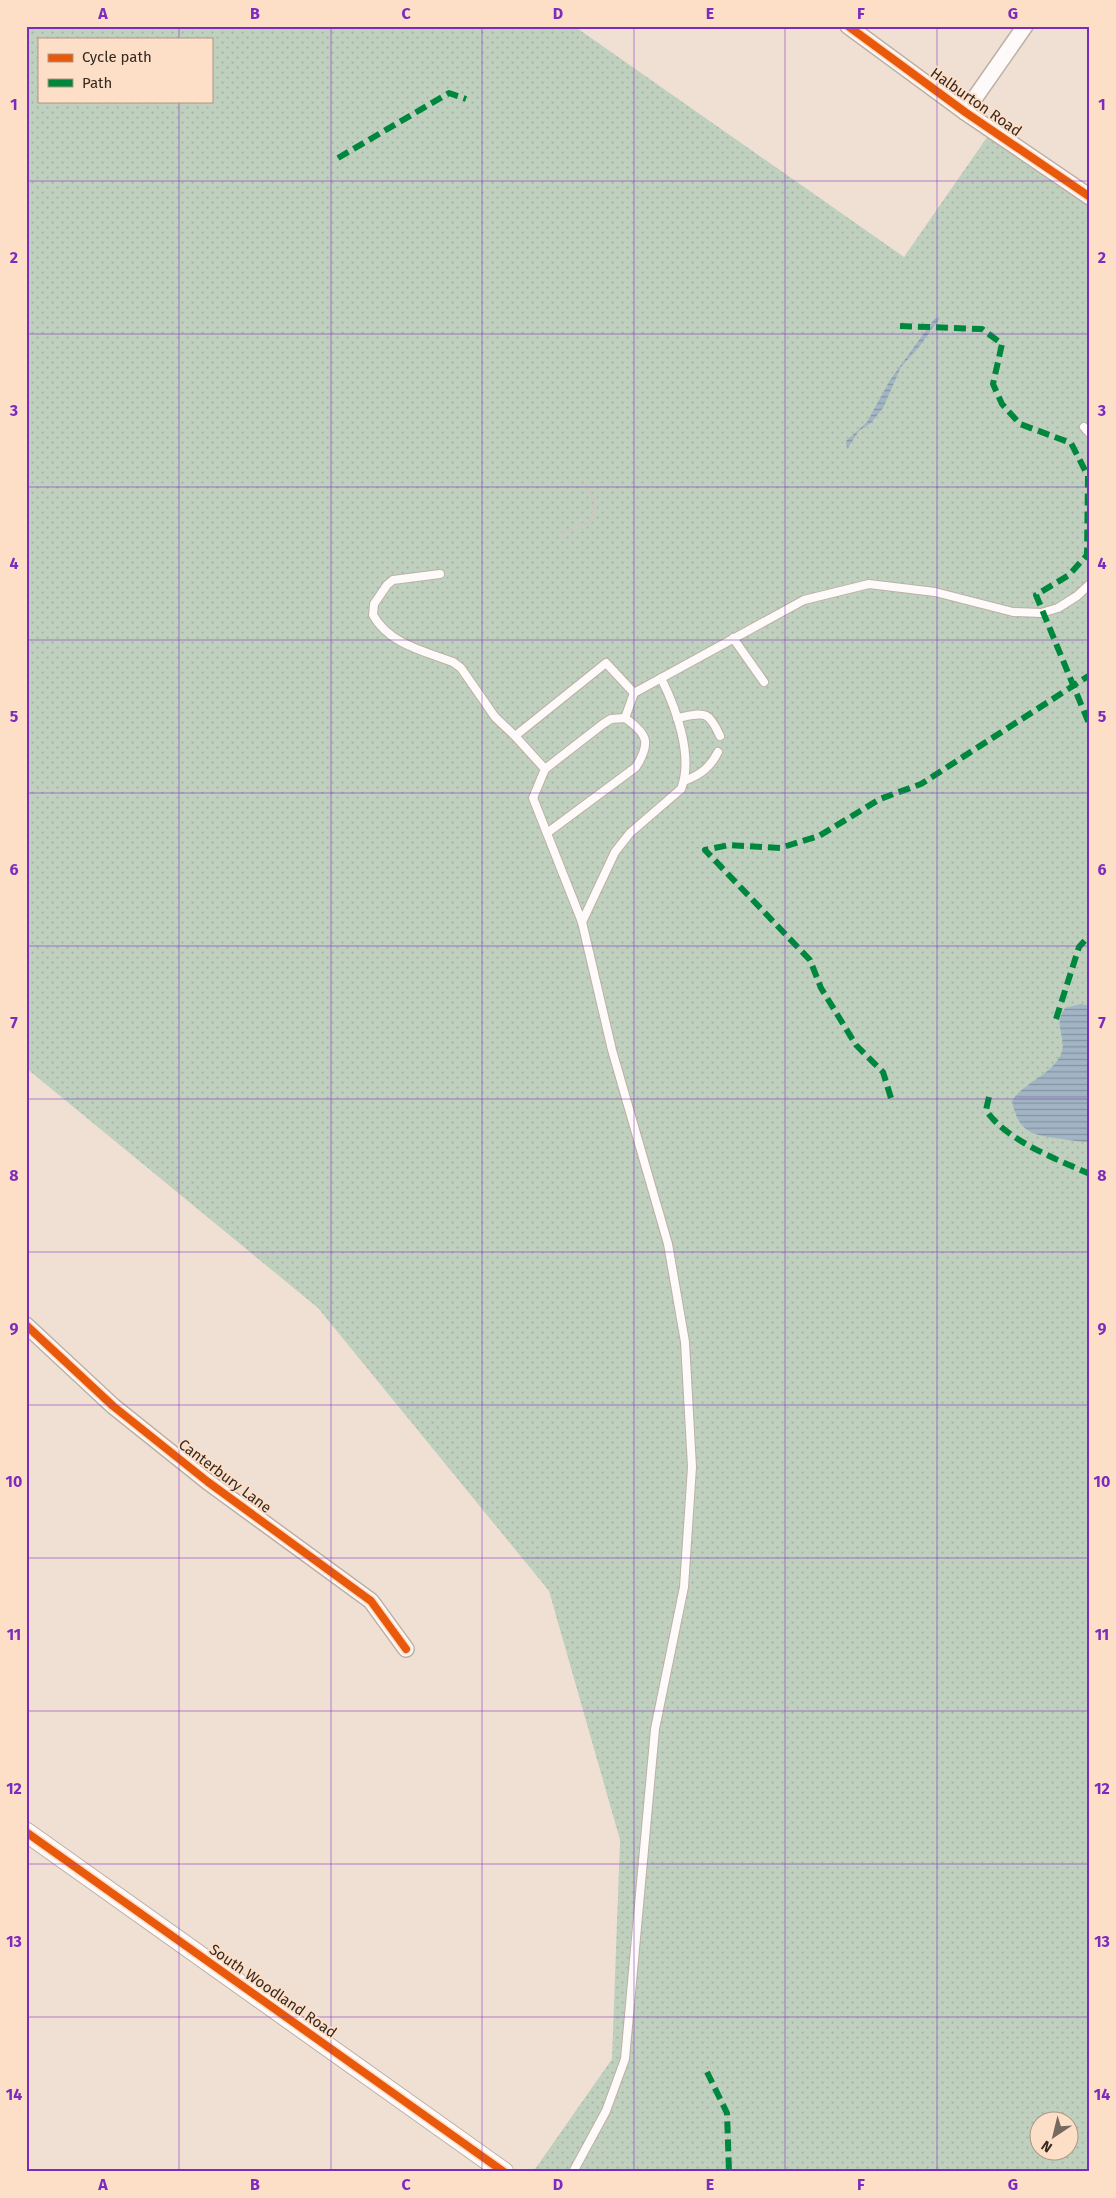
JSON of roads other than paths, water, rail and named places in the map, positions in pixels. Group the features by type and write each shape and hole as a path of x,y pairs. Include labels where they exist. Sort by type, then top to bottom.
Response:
{"street":[{"name":"Halburton Road","path":"848,26 965,112 1090,197"},
{"path":"965,112 1025,26"},
{"name":"Canterbury Lane","path":"26,1325 113,1406 200,1476 371,1601 406,1649"},
{"name":"South Woodland Road","path":"26,1832 504,2172"}],"lane":[{"path":"1084,427 1090,434"},
{"path":"440,574 393,580 387,585 374,604 373,615 385,632 394,638 454,662 461,668 495,717 545,769"},
{"path":"625,718 634,693 804,600 869,584 935,592 1012,612 1041,613 1058,608 1090,584"},
{"path":"733,638 764,682"},
{"path":"515,736 606,663 634,693"},
{"path":"582,922 602,876 615,852 630,833 681,789 684,781 687,764 673,703 662,678"},
{"path":"677,718 706,715 712,718 720,736"},
{"path":"547,833 636,767 645,752 646,739 638,726 625,718 611,719 603,724 545,769 533,798 582,922 612,1050 668,1244 685,1342 692,1467 684,1587 655,1729 625,2058 606,2111 573,2172"},
{"path":"684,781 703,772 712,764 718,752"}],"water":[{"path":"935,318 940,318 919,347 901,367 883,408 871,423 859,431 847,449 846,441 867,422 890,380"},
{"path":"1081,1004 1090,1006 1090,1142 1043,1136 1028,1131 1019,1120 1012,1101 1017,1094 1045,1073 1057,1061 1062,1050 1061,1015 1065,1008"}]}
